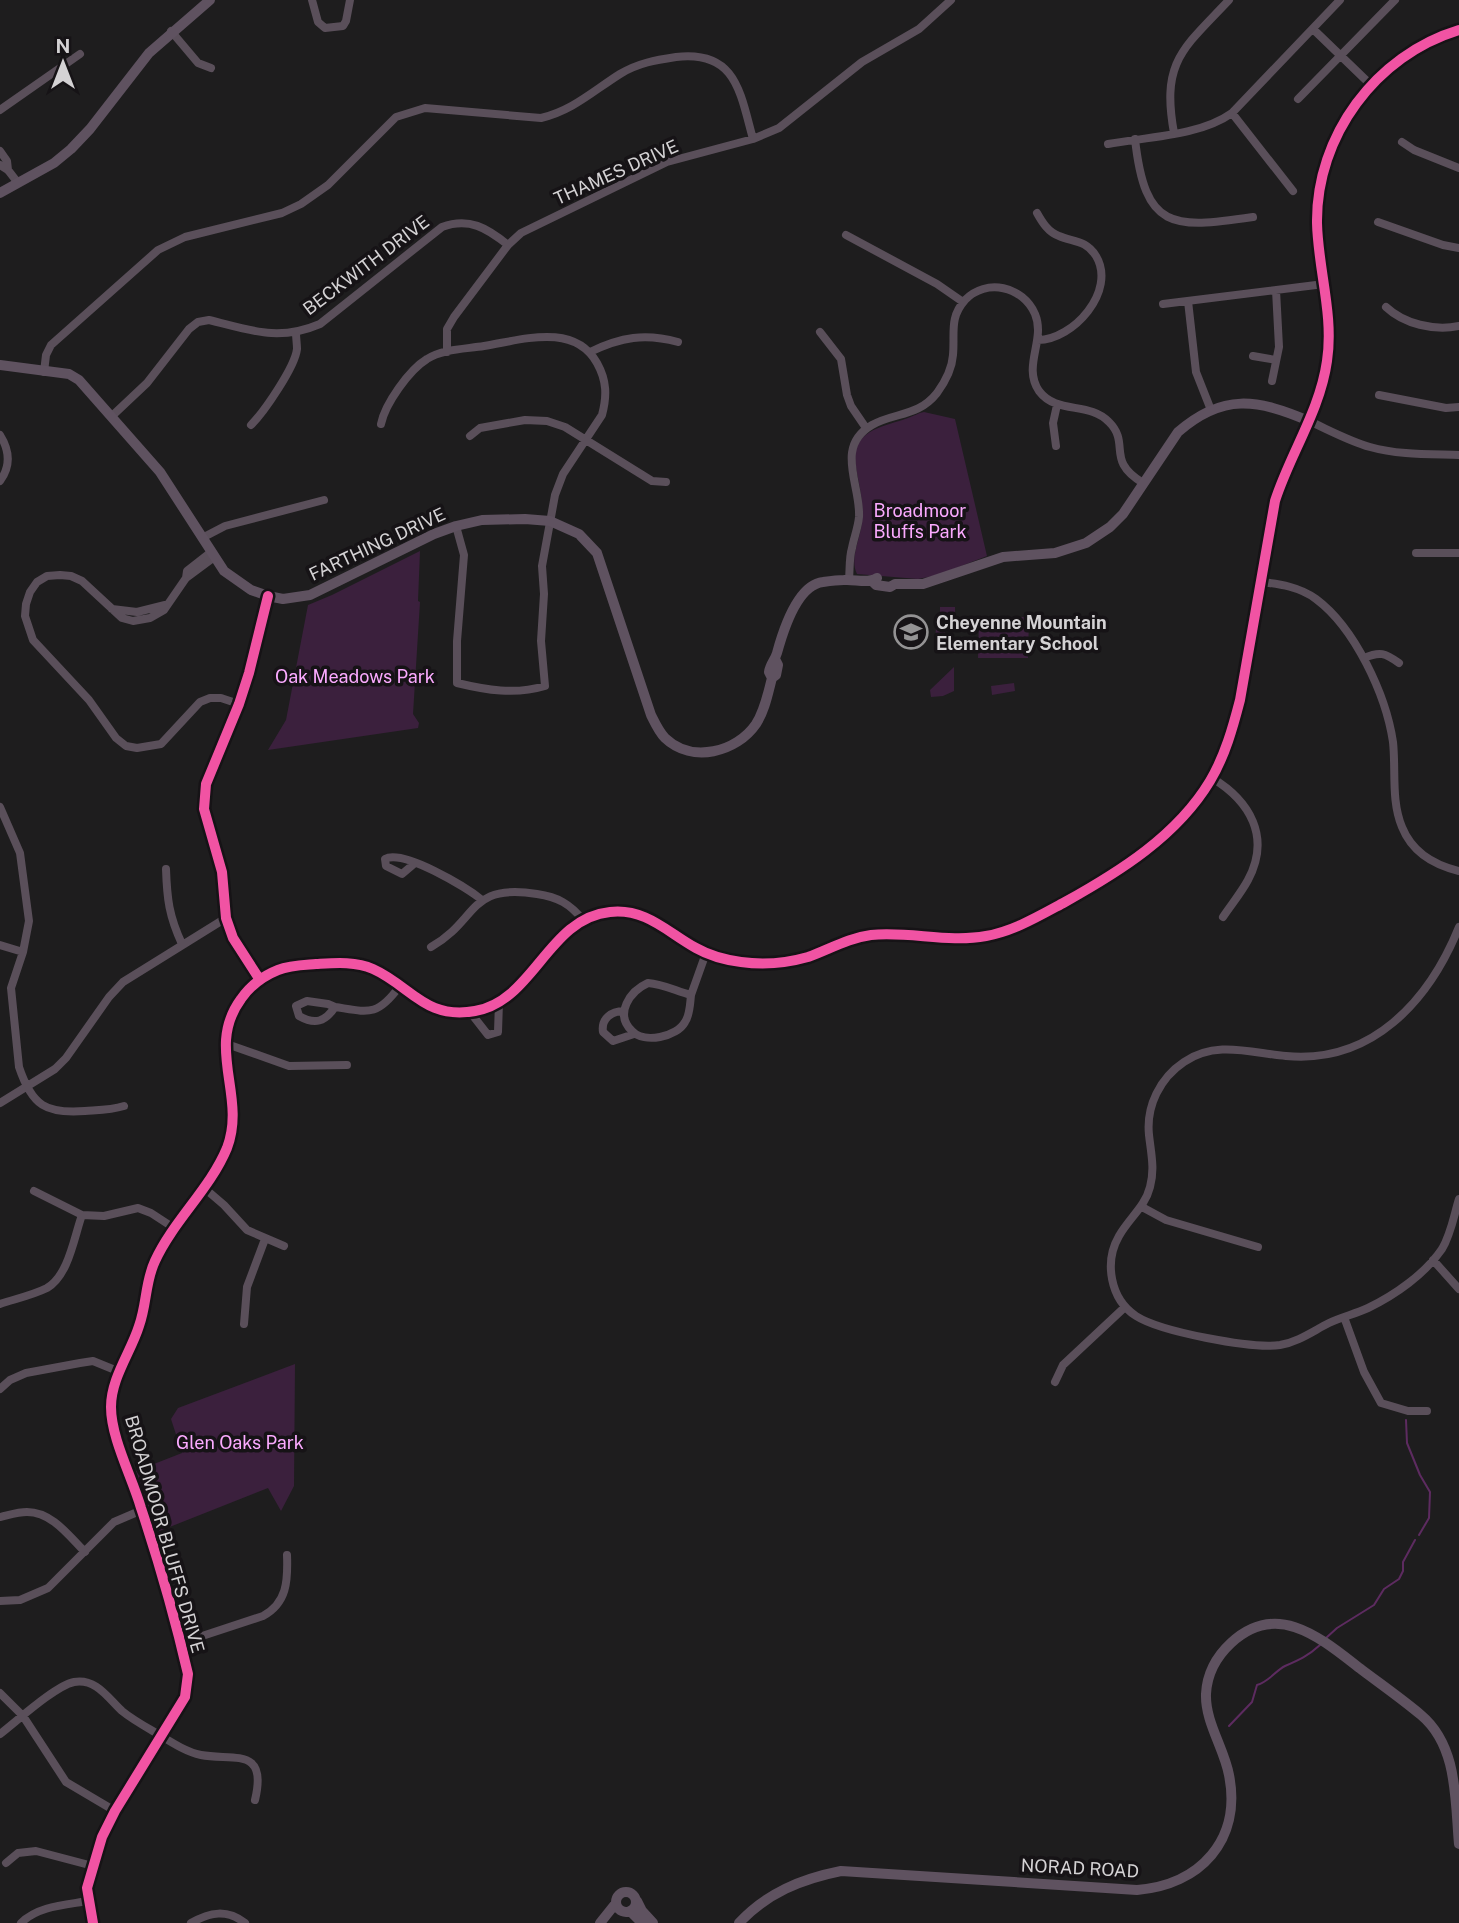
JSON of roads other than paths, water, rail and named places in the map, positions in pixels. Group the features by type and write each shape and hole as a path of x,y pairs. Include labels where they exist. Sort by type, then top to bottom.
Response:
{"street":[{"path":"0,193 54,163 80,140 149,53 210,0"},
{"path":"312,0 318,22 325,29 343,26 350,0"},
{"name":"THAMES DRIVE","path":"447,352 446,329 508,245 521,233 667,162 753,139 779,128 862,62 919,29 951,0"},
{"path":"1174,133 1169,97 1172,75 1184,48 1229,0"},
{"path":"1108,144 1212,124 1232,113 1340,0"},
{"path":"1298,99 1395,0"},
{"path":"1313,29 1371,85"},
{"name":"BROADMOOR BLUFFS DRIVE","path":"93,1923 87,1888 102,1837 184,1697 188,1674 142,1510 113,1419 112,1398 120,1371 140,1325 151,1269 174,1228 226,1149 230,1134 232,1096 224,1043 226,1030 236,1006 260,980 288,967 354,964 377,971 416,1000 439,1010 470,1013 499,1002 511,993 564,934 583,920 611,912 639,914 654,920 706,953 737,962 782,962 814,954 846,940 872,935 965,938 988,936 1007,931 1117,873 1177,822 1212,778 1234,723 1275,501 1317,404 1327,360 1328,327 1317,225 1323,173 1338,134 1350,111 1391,66 1418,47 1459,30"},
{"path":"172,32 198,63 211,68"},
{"path":"0,110 80,54"},
{"path":"44,372 46,355 51,345 159,250 185,237 282,213 301,204 328,185 385,126 409,111 425,108 541,118 574,106 634,66 654,60 704,57 718,62 730,72 738,85 753,139"},
{"path":"1232,113 1293,191"},
{"path":"1135,139 1143,186 1149,199 1160,211 1188,224 1203,225 1253,217"},
{"path":"1402,142 1413,150 1459,168"},
{"path":"0,151 7,161 4,167 18,183"},
{"path":"1037,213 1050,231 1089,247 1100,268 1097,294 1081,321 1058,337 1038,340"},
{"name":"BECKWITH DRIVE","path":"113,416 147,383 188,329 198,322 209,320 280,335 296,333 320,324 442,227 460,222 481,226 491,230 508,245"},
{"path":"1378,222 1459,248"},
{"path":"846,235 937,284 963,302"},
{"path":"1163,304 1324,284"},
{"path":"849,579 850,556 859,515 851,458 853,449 866,428 915,410 936,395 946,381 951,365 953,321 963,302 971,295 988,288 1009,289 1018,293 1026,299 1035,314 1038,340 1032,365 1033,377 1041,393 1057,405 1091,410 1108,421 1118,437 1121,464 1126,472 1143,483"},
{"path":"1272,381 1279,328 1276,290"},
{"path":"1188,301 1196,372 1211,410"},
{"path":"1386,307 1397,317 1434,328 1459,326"},
{"path":"820,332 841,359 851,406 866,428"},
{"path":"251,425 261,415 293,362 297,349 296,333"},
{"path":"382,424 384,410 417,366 432,356 541,336 562,337 590,352 603,374 606,390 601,415 558,485 550,522 542,566 544,594 541,641 545,686 533,690 488,691 457,683 457,641 464,555 456,526"},
{"path":"590,352 629,337 678,342"},
{"path":"1253,356 1276,359"},
{"name":"FARTHING DRIVE","path":"0,366 75,376 88,387 160,472 212,556 236,582 268,596 310,596 434,534 456,526 504,519 550,522 579,534 597,553 650,715 665,738 674,745 708,752 729,747 741,740 756,724 772,678 770,667 785,624 801,595 814,585 849,579 873,581 876,578 891,580 895,584 923,584 1003,557 1055,553 1086,543 1110,527 1123,514 1178,432 1189,422 1211,410 1233,404 1261,404 1372,447 1397,452 1459,455"},
{"path":"1379,395 1446,408 1459,407"},
{"path":"1056,446 1053,423 1057,405"},
{"path":"470,436 480,428 536,419 565,427 652,481 666,482"},
{"path":"0,435 7,448 8,458 6,473 0,481"},
{"path":"202,538 225,526 324,500"},
{"path":"1416,553 1459,553"},
{"path":"212,556 187,571 186,579 164,610 155,616 139,620 122,618 82,581 60,575 47,576 37,582 30,592 25,616 33,640 89,700 116,738 126,746 137,748 161,744 200,702 210,698 221,698 239,704"},
{"path":"1261,582 1288,586 1316,599 1333,615 1364,658 1381,694 1391,730 1396,808 1402,828 1411,843 1425,857 1459,871"},
{"path":"260,980 233,938 226,918 222,872 206,823 205,795 210,773 239,704 268,596"},
{"path":"1364,658 1386,653 1399,663"},
{"path":"1212,778 1229,789 1246,807 1254,824 1257,843 1255,862 1248,880 1223,917"},
{"path":"0,807 20,853 29,921 23,952 10,988 19,1067 27,1087 41,1104 62,1112 111,1110 124,1106"},
{"path":"415,863 464,886 482,900"},
{"path":"166,869 168,907 182,944"},
{"path":"431,947 443,940 482,900 507,891 551,896 569,904 583,920"},
{"path":"0,1103 55,1069 123,982 226,918"},
{"path":"1459,927 1445,957 1419,996 1393,1023 1363,1044 1338,1053 1314,1056 1287,1056 1233,1049 1213,1050 1191,1057 1173,1070 1160,1087 1150,1112 1148,1126 1153,1176 1142,1207 1119,1237 1111,1267 1114,1286 1125,1307 1144,1320 1166,1328 1264,1345 1279,1345 1296,1340 1390,1296 1411,1280 1433,1260 1448,1237 1459,1199"},
{"path":"0,945 23,952"},
{"path":"624,1011 611,1013 605,1020 603,1032 613,1041 634,1034 648,1037 678,1032 686,1021 695,978 706,953"},
{"path":"634,1034 627,1026 624,1011 628,998 637,988 648,983 659,984 691,995"},
{"path":"335,1007 370,1012 387,1003 399,987"},
{"path":"470,1013 488,1035 498,1032 499,1002"},
{"path":"224,1043 289,1066 347,1065"},
{"path":"203,1187 247,1230 284,1247"},
{"path":"34,1191 82,1214 104,1216 138,1209 152,1213 174,1228"},
{"path":"1142,1207 1166,1220 1258,1247"},
{"path":"0,1304 48,1287 55,1281 64,1268 82,1214"},
{"path":"244,1324 247,1287 265,1239"},
{"path":"1433,1260 1459,1289"},
{"path":"1055,1382 1063,1365 1125,1307"},
{"path":"1344,1317 1364,1372 1381,1403 1409,1411 1427,1410"},
{"path":"0,1390 10,1380 26,1373 80,1363 93,1361 120,1371"},
{"path":"0,1601 20,1600 48,1588 114,1522 142,1510"},
{"path":"0,1517 24,1511 45,1516 53,1520 85,1552"},
{"path":"181,1643 272,1611 285,1592 288,1580 287,1555"},
{"name":"NORAD ROAD","path":"739,1923 752,1909 793,1884 841,1871 1137,1889 1171,1884 1187,1876 1215,1852 1226,1833 1231,1814 1229,1776 1207,1708 1206,1692 1215,1663 1224,1649 1237,1637 1254,1628 1288,1624 1302,1628 1324,1641 1418,1712 1440,1738 1451,1767 1459,1844"},
{"path":"0,1734 62,1687 74,1682 89,1682 102,1690 123,1712 186,1750 202,1755 242,1757 252,1765 257,1774 259,1784 255,1800"},
{"path":"0,1693 23,1716 66,1782 115,1811"},
{"path":"6,1863 18,1853 36,1851 93,1866"},
{"path":"642,1923 623,1909 619,1895 624,1892 631,1893 653,1923"},
{"path":"20,1923 32,1913 43,1909 88,1901"},
{"path":"600,1923 623,1909 635,1908 637,1901"},
{"path":"609,1923 623,1909"},
{"path":"731,1923 752,1909"},
{"path":"191,1923 206,1914 223,1913 238,1917 245,1923"}],"waterway":[{"path":"1406,1420 1407,1443 1430,1492 1429,1518 1419,1535"},
{"path":"1326,1638 1374,1605 1384,1589 1399,1579 1403,1562 1415,1540"},
{"path":"1229,1726 1252,1702 1257,1685 1320,1645"}],"place":[{"name":"Cheyenne Mountain Elementary School","path":"911,632"}],"park label":[{"name":"Broadmoor Bluffs Park","path":"920,520"},
{"name":"Oak Meadows Park","path":"355,676"},
{"name":"Glen Oaks Park","path":"240,1442"}]}
